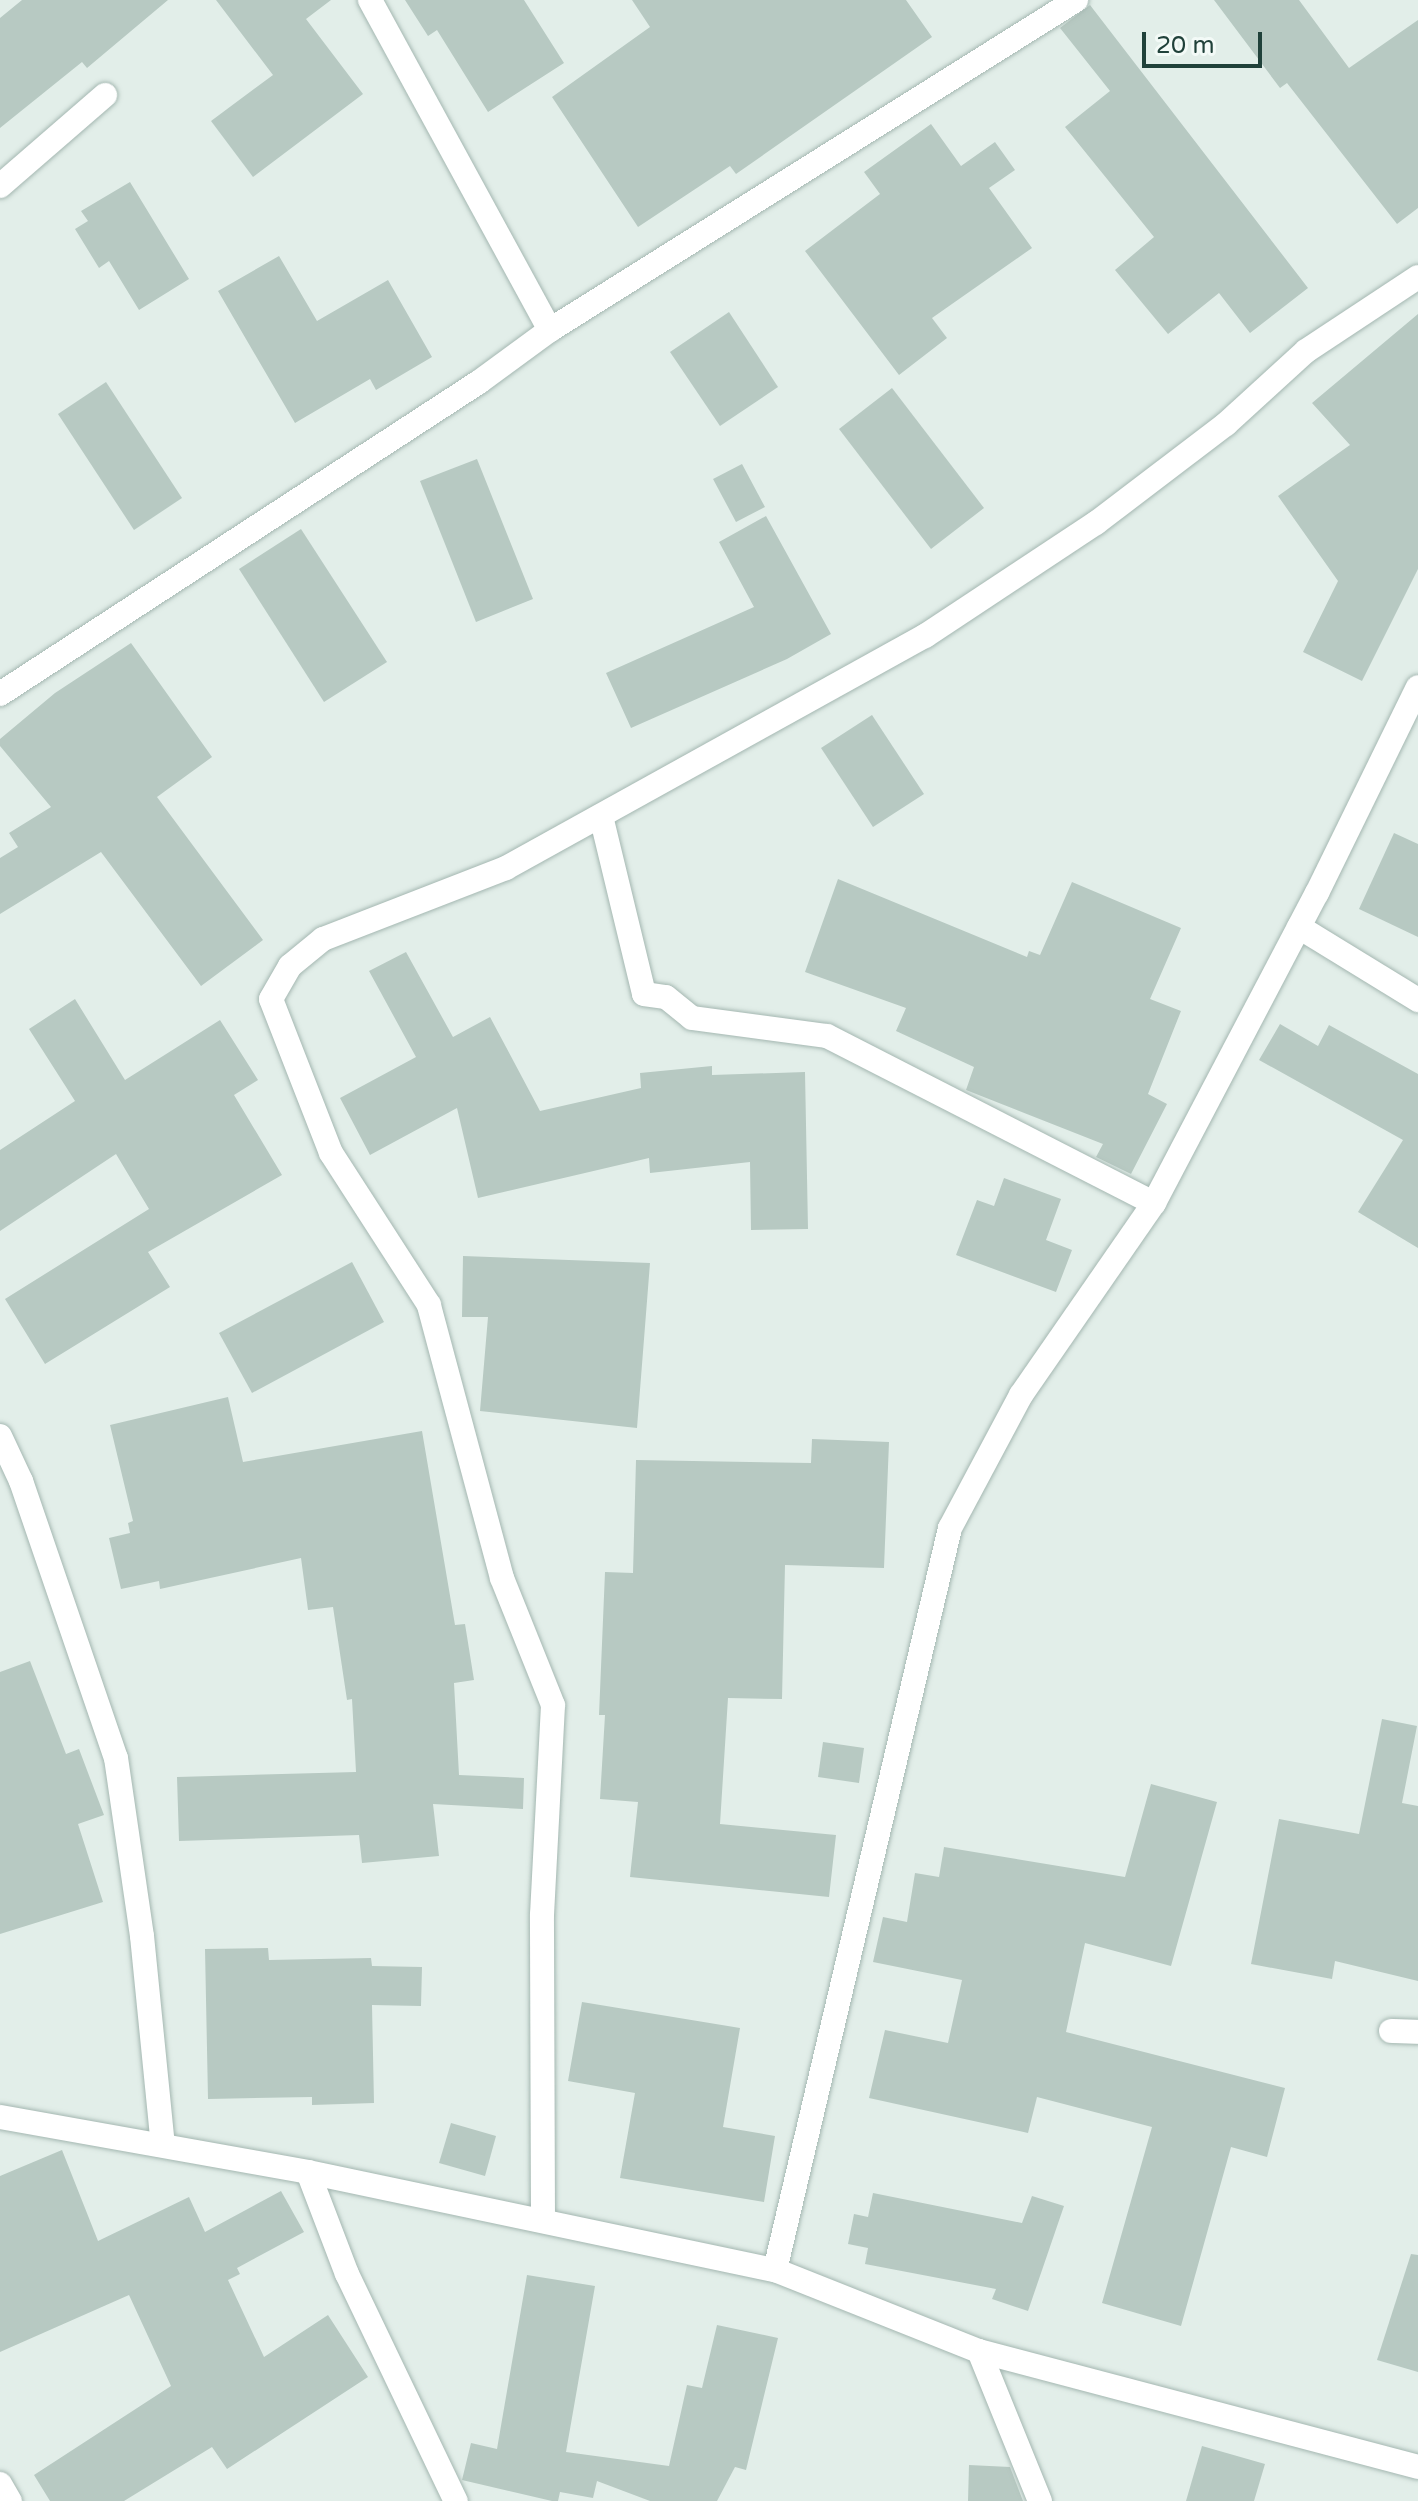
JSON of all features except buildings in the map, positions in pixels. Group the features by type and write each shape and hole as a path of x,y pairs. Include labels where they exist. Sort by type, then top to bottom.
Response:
{"street":[{"path":"370,0 550,330"},
{"path":"0,694 479,382 550,330 1076,0"},
{"path":"0,186 105,95"},
{"path":"543,2219 542,1915 553,1705 502,1578 429,1305 331,1153 271,999 290,966 323,939 506,868 938,627 1096,523 1226,424 1306,351 1418,277"},
{"path":"775,2270 950,1528 1021,1395 1154,1203 1299,927 1418,687"},
{"path":"601,816 644,994 666,997 692,1018 827,1036 1154,1203"},
{"path":"1299,927 1418,1000"},
{"path":"0,1436 21,1481 116,1758 142,1936 163,2145"},
{"path":"1391,2031 1418,2032"},
{"path":"0,2117 308,2172 775,2270 979,2351 1418,2467"},
{"path":"308,2172 347,2274 456,2501"},
{"path":"979,2351 1040,2501"},
{"path":"0,2484 10,2501"}]}
